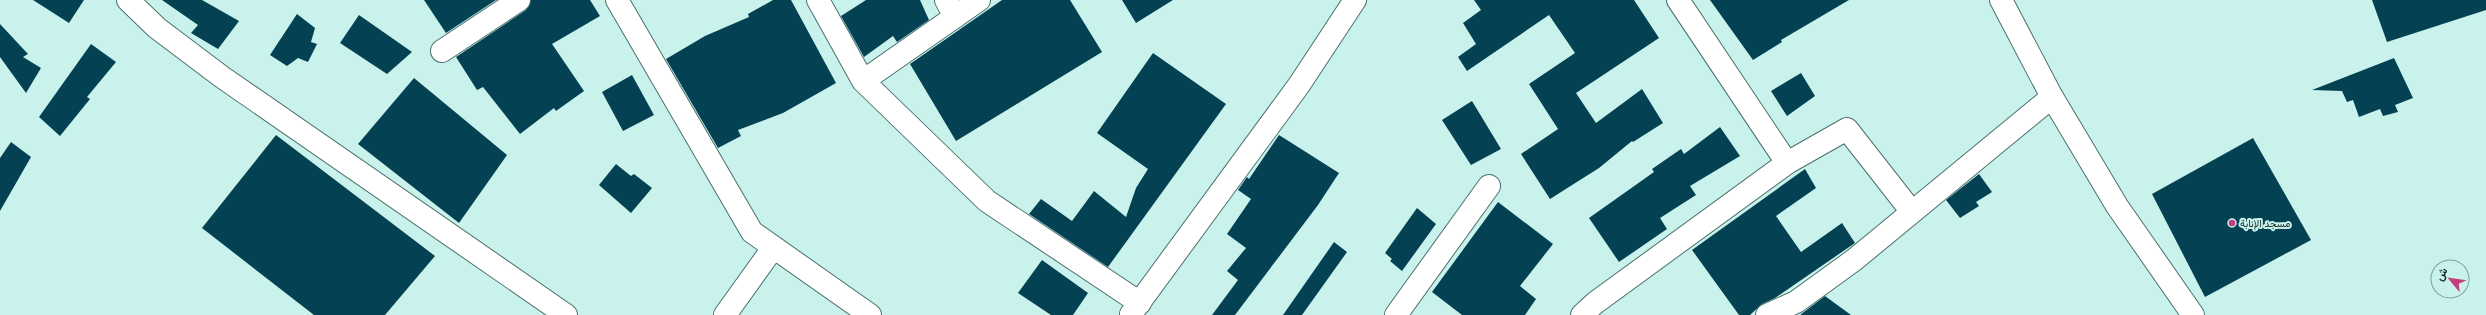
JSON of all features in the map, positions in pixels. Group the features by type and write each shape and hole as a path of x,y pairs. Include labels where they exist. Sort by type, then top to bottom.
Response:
{"street":[{"path":"128,0 157,28 222,77 566,315"},
{"path":"442,51 519,0"},
{"path":"617,0 752,232 870,315"},
{"path":"818,0 863,81 987,201 1135,309 1299,85 1355,0"},
{"path":"863,81 950,8 979,0"},
{"path":"1678,0 1787,163"},
{"path":"2000,0 2052,97 2117,206 2193,315"},
{"path":"1767,315 1802,297 1854,260 2052,97"},
{"path":"1582,315 1595,303 1787,163 1847,129 1912,212"},
{"path":"1396,315 1488,186"},
{"path":"725,315 773,248"}],"building":[{"path":"33,0 84,0 69,23"},
{"path":"162,0 202,0 239,21 218,49 191,33 198,25"},
{"path":"424,0 496,0 446,33"},
{"path":"531,0 590,0 600,16 552,44 584,91 556,111 554,108 520,134 483,87 477,90 456,57 526,10"},
{"path":"773,0 791,0 836,83 783,113 738,130 741,136 718,148 666,59 705,36 749,17 748,14"},
{"path":"866,0 920,0 929,20 897,42 893,36 864,57 841,16"},
{"path":"1002,0 1070,0 1102,52 956,141 910,64"},
{"path":"1122,0 1173,0 1136,23"},
{"path":"1474,0 1634,0 1659,38 1576,93 1596,123 1642,89 1663,123 1633,142 1632,141 1599,168 1550,199 1521,154 1558,129 1529,84 1575,53 1549,15 1467,71 1458,57 1476,44 1463,23 1481,10"},
{"path":"1710,0 1849,0 1781,40 1782,42 1753,60"},
{"path":"2372,0 2486,0 2486,10 2387,42"},
{"path":"297,14 315,28 311,42 317,44 308,62 298,58 287,66 270,55"},
{"path":"359,15 412,52 387,74 340,43"},
{"path":"0,24 28,54 23,57 41,68 26,93 0,57"},
{"path":"91,44 116,62 87,97 90,99 60,136 39,117"},
{"path":"1153,53 1226,104 1108,267 1029,214 1041,199 1072,221 1094,191 1126,217 1136,188 1148,169 1097,133"},
{"path":"2394,58 2413,98 2395,105 2398,112 2383,116 2380,109 2359,117 2353,100 2347,102 2342,91 2312,90"},
{"path":"1801,73 1815,96 1787,116 1771,91"},
{"path":"632,75 654,115 623,131 602,92"},
{"path":"414,78 507,155 459,223 358,144"},
{"path":"1472,101 1501,149 1471,165 1442,120"},
{"path":"1720,127 1740,156 1690,186 1696,195 1660,218 1667,229 1619,262 1589,218 1654,172 1652,169 1681,149 1684,154"},
{"path":"276,135 435,256 385,315 314,315 202,228"},
{"path":"1279,135 1339,173 1318,205 1235,315 1212,315 1238,280 1227,271 1246,248 1227,234 1251,199 1238,190 1247,177 1249,179"},
{"path":"2253,138 2311,240 2205,297 2152,194"},
{"path":"11,142 31,157 0,211 0,158"},
{"path":"616,164 631,176 634,174 652,188 631,213 599,185"},
{"path":"1805,169 1816,188 1776,216 1801,252 1842,223 1855,243 1775,298 1762,304 1750,315 1739,315 1692,250"},
{"path":"1979,174 1992,192 1976,202 1979,206 1960,218 1946,200"},
{"path":"1498,202 1553,244 1520,286 1536,299 1525,315 1462,315 1432,292"},
{"path":"1417,208 1436,224 1402,271 1390,261 1392,259 1385,253"},
{"path":"1334,242 1347,252 1302,315 1283,315"},
{"path":"1042,260 1088,293 1073,315 1051,315 1018,293"},
{"path":"1825,296 1851,315 1800,315"}],"place":[{"name":"مسجد الإنابة","path":"2232,223"}]}
